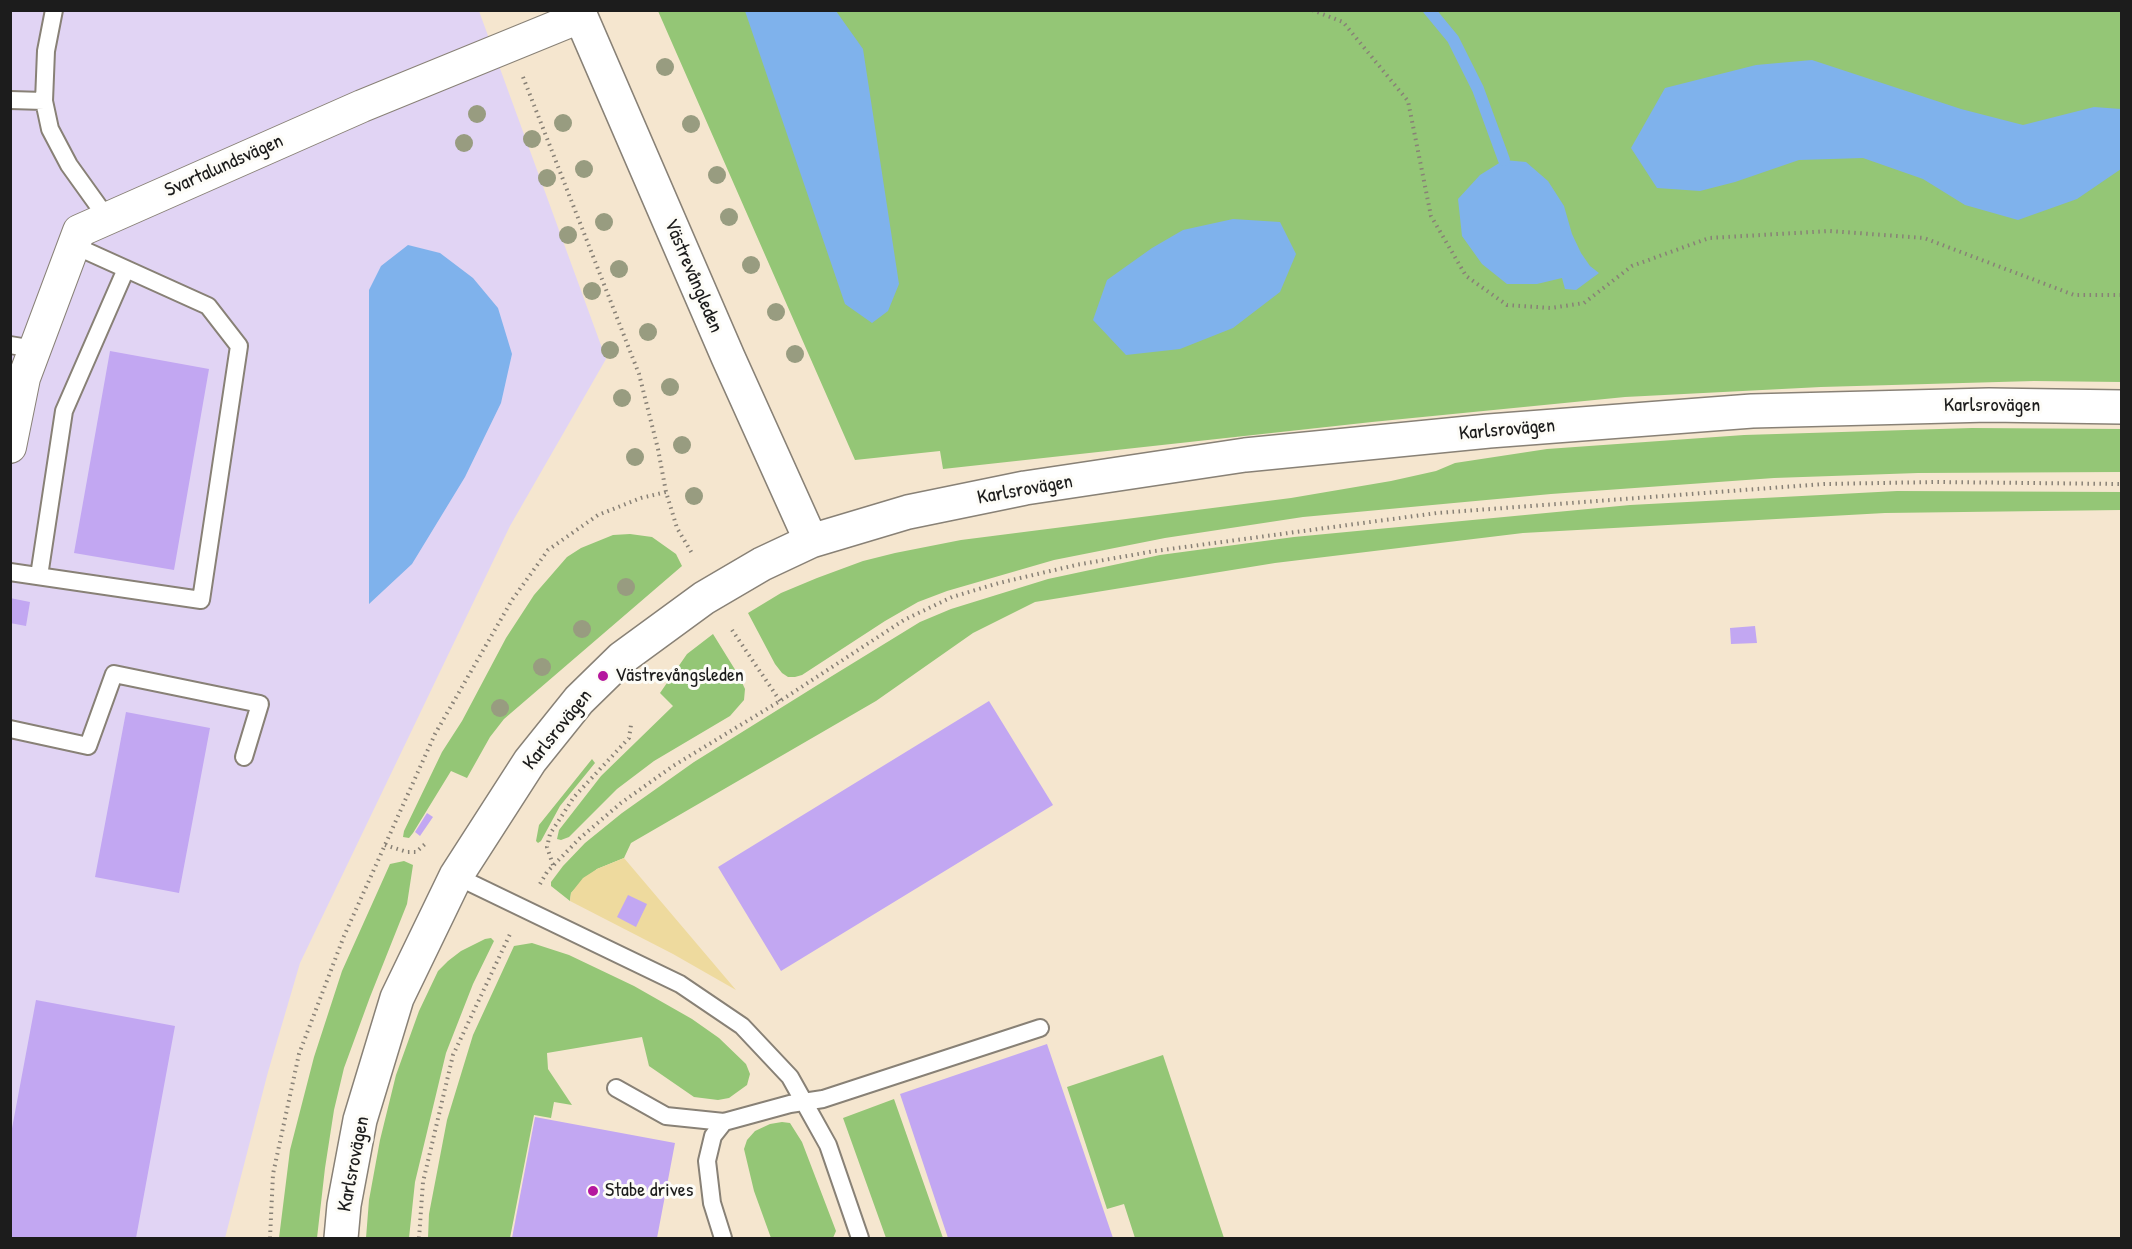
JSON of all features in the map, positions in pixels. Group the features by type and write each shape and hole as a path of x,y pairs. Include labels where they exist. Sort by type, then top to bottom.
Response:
{"street":[{"name":"Svartalundsvägen","path":"10,447 24,378 22,347 79,231 362,106 510,46 579,14"},
{"name":"Västrevångleden","path":"579,14 728,357 811,541"},
{"name":"Karlsrovägen","path":"342,1239 344,1205 360,1120 396,998 456,876 530,761 579,700 622,658 704,598 762,564 811,541 908,512 1014,490 1256,454 1489,431 1752,411 1989,405 2121,407"}],"lane":[{"path":"54,10 46,51 44,101 50,129 69,165 107,218"},
{"path":"10,100 44,101"},
{"path":"10,572 201,600 239,346 208,306 74,245"},
{"path":"39,576 64,411 126,269"},
{"path":"10,729 88,746 114,674 260,704 244,757"},
{"path":"456,876 680,984 742,1026 790,1077 828,1145 860,1239"},
{"path":"616,1088 666,1116 724,1122 823,1099 1040,1028"},
{"path":"723,1239 712,1203 707,1161 713,1136 724,1122"}],"path":[{"path":"1311,10 1343,22 1408,101 1431,216 1466,276 1507,305 1551,308 1584,303 1632,267 1709,238 1830,231 1924,238 2074,296 2121,295"},
{"path":"510,46 639,374 666,492 677,528 693,555"},
{"path":"732,630 780,701 904,620 952,597 999,583 1076,565 1155,551 1437,513 1824,484 1935,482 2121,484"},
{"path":"270,1239 273,1174 299,1054 344,936 435,734 512,600 549,550 598,515 641,498 666,492"},
{"path":"554,866 547,847 550,834 574,796 629,738 631,725"},
{"path":"385,844 406,852 416,852 424,844"}],"shaded area":[{"path":"10,11 479,11 606,359 510,526 300,963 268,1072 225,1238 11,1238"}],"green space":[{"path":"658,11 2121,11 2121,382 2034,381 1821,387 1625,397 943,469 940,451 855,460"},
{"path":"1972,428 2121,429 2121,472 1918,473 1774,478 1551,494 1303,517 1165,538 1054,560 947,591 918,602 802,675 795,677 788,677 775,664 748,613 781,593 817,578 863,561 895,553 961,540 1291,498 1391,481 1436,471 1455,463 1547,449 1744,435"},
{"path":"1897,491 2121,492 2121,510 1885,513 1523,533 1275,563 1035,602 973,633 876,701 631,843 624,858 597,869 571,893 570,901 551,886 551,882 563,866 585,843 622,813 694,762 832,676 920,622 951,609 1048,579 1160,555 1294,537 1630,505"},
{"path":"630,534 652,537 676,554 682,566 504,719 490,737 467,778 451,771 413,833 409,838 403,837 442,752 462,721 506,638 534,595 567,557 581,548 613,535"},
{"path":"713,634 739,676 745,689 744,700 730,716 654,761 617,789 569,837 557,839 559,830 601,776 673,706 660,693 687,654"},
{"path":"592,759 595,763 560,806 538,843 536,841 539,825"},
{"path":"404,861 413,865 407,904 344,1068 334,1110 317,1238 279,1238 290,1150 314,1057 342,971 390,864"},
{"path":"491,938 494,941 473,984 446,1053 415,1182 409,1238 366,1238 369,1200 380,1140 396,1075 419,1011 438,971 461,951"},
{"path":"532,943 569,955 634,986 692,1019 719,1038 746,1064 750,1074 747,1085 729,1098 718,1100 694,1097 649,1066 642,1037 547,1053 548,1069 572,1105 554,1102 551,1118 534,1115 510,1238 428,1238 429,1214 447,1120 473,1035 514,946"},
{"path":"1163,1055 1224,1238 1135,1238 1124,1204 1107,1209 1067,1087"},
{"path":"894,1099 943,1238 886,1238 843,1118"},
{"path":"790,1123 802,1142 836,1231 833,1238 771,1238 754,1191 744,1149 747,1140 755,1131 770,1124"}],"sand":[{"path":"624,858 736,990 673,954 570,901 571,893 583,878 597,869"}],"water":[{"path":"745,11 836,11 863,49 899,284 888,311 872,323 845,304"},
{"path":"1812,60 1961,109 2023,125 2094,107 2121,109 2121,169 2077,199 2018,220 1965,205 1923,179 1863,158 1799,160 1735,182 1700,191 1657,188 1631,148 1665,88 1756,65"},
{"path":"1504,160 1526,162 1548,181 1564,206 1572,234 1581,253 1590,266 1599,273 1576,290 1565,289 1562,278 1537,284 1507,284 1482,264 1462,236 1458,199 1480,175"},
{"path":"1233,219 1280,222 1296,254 1280,292 1233,328 1180,349 1126,355 1093,320 1107,280 1152,248 1183,230"},
{"path":"408,245 440,253 473,278 498,308 512,354 501,403 465,477 412,564 369,604 369,290 381,266"}],"building":[{"path":"110,351 209,369 174,570 74,553"},
{"path":"10,598 30,602 26,626 10,623"},
{"path":"1755,626 1757,643 1731,644 1730,628"},
{"path":"989,701 1053,805 781,971 718,867"},
{"path":"126,712 210,728 179,893 95,877"},
{"path":"427,813 433,817 420,836 415,832"},
{"path":"628,895 647,904 636,927 617,917"},
{"path":"36,1000 175,1026 136,1238 10,1238 10,1139"},
{"path":"1047,1044 1113,1238 948,1238 900,1094"},
{"name":"Stabe drives","path":"535,1117 675,1143 657,1238 512,1238"}],"waterway":[{"path":"1429,10 1453,39 1478,89 1504,160"}],"place":[{"name":"Västrevångsleden","path":"603,676"},
{"name":"Stabe drives","path":"593,1191"}]}
